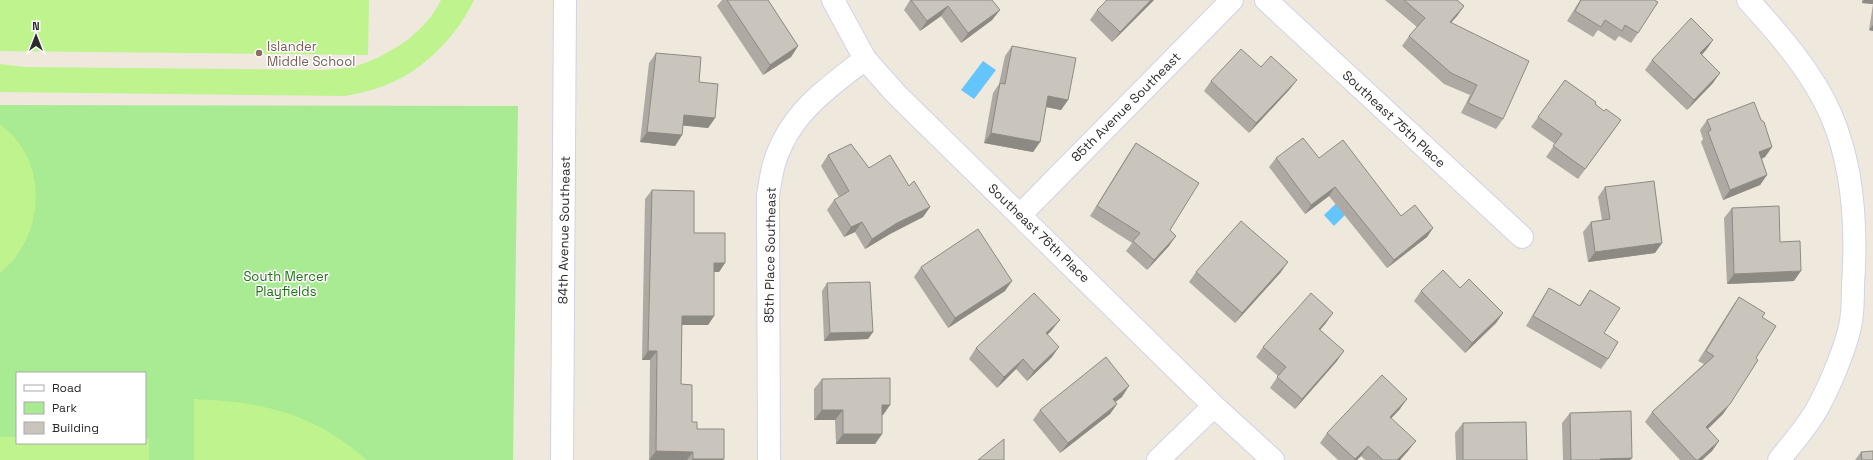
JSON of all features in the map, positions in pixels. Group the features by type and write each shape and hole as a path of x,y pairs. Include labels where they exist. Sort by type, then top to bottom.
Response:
{"street":[{"name":"84th Avenue Southeast","path":"562,460 564,0"},
{"path":"833,0 865,59"},
{"name":"85th Avenue Southeast","path":"1020,214 1232,0"},
{"name":"Southeast 75th Place","path":"1266,0 1522,237"},
{"path":"1748,0 1774,29 1810,77 1831,115 1844,152 1852,194 1855,259 1851,322 1836,367 1814,414 1779,460"},
{"name":"Southeast 76th Place","path":"865,59 896,94 1214,406 1273,460"},
{"name":"85th Place Southeast","path":"769,460 768,195 774,165 784,140 795,120 821,92 865,59"},
{"path":"1158,460 1214,406"}],"green space":[{"path":"0,0 369,0 368,55 0,51"},
{"path":"441,0 474,0 457,29 434,55 420,66 391,83 375,89 345,96 0,92 0,64 24,67 322,70 350,67 371,61 383,55 417,32 427,22"},
{"name":"South Mercer Playfields","path":"0,105 518,106 513,460 0,460"},
{"path":"0,124 12,135 25,153 32,170 35,189 35,208 31,226 24,244 14,260 0,273"},
{"path":"194,399 243,403 286,413 327,431 347,444 367,460 194,460"},
{"path":"0,437 16,437 16,444 146,444 146,439 149,439 149,460 0,460"}],"water":[{"path":"983,61 996,70 974,99 961,90"},
{"path":"1347,193 1357,203 1334,226 1324,215"}],"building":[{"path":"727,0 768,0 798,46 770,65"},
{"path":"911,0 992,0 1000,10 968,33 948,6 927,21"},
{"path":"1107,0 1151,0 1120,32 1097,10"},
{"path":"1404,0 1457,0 1464,6 1450,22 1529,61 1503,119 1468,103 1477,85 1451,73 1409,36 1425,18"},
{"path":"1581,0 1654,0 1658,2 1638,33 1625,25 1622,31 1605,20 1601,27 1575,11"},
{"path":"1691,18 1713,40 1700,53 1720,73 1694,100 1652,60"},
{"path":"1012,46 1076,58 1068,100 1048,96 1040,142 991,133 1000,83 1005,84"},
{"path":"1241,49 1261,67 1271,56 1297,80 1256,123 1211,81"},
{"path":"656,53 701,57 699,82 718,84 715,118 684,115 682,135 647,132"},
{"path":"1565,80 1596,102 1595,104 1604,111 1606,109 1621,120 1585,169 1553,146 1562,134 1538,117"},
{"path":"1754,102 1761,120 1764,122 1772,147 1759,152 1767,175 1730,190 1708,132 1711,130 1707,120"},
{"path":"1303,138 1319,158 1343,140 1401,216 1415,205 1433,228 1394,260 1335,187 1311,205 1276,158"},
{"path":"1136,143 1199,183 1170,230 1176,236 1154,260 1133,241 1140,233 1097,206"},
{"path":"851,144 869,168 890,155 909,186 914,181 930,207 897,223 872,239 862,222 851,227 834,200 849,191 828,155"},
{"path":"1654,181 1662,243 1595,252 1591,222 1610,219 1605,187"},
{"path":"652,190 694,191 694,233 725,233 725,263 714,263 714,316 682,316 681,384 692,385 692,422 697,422 697,429 724,429 724,459 693,459 693,452 656,451 657,351 648,351"},
{"path":"1779,206 1780,242 1800,241 1801,271 1734,274 1732,208"},
{"path":"1241,221 1288,262 1242,313 1196,272"},
{"path":"978,229 1012,281 955,318 921,267"},
{"path":"1443,270 1460,288 1469,279 1503,313 1472,343 1421,291"},
{"path":"870,282 873,332 830,333 827,283"},
{"path":"1549,288 1580,306 1590,290 1620,308 1604,333 1618,342 1608,359 1533,316"},
{"path":"1034,293 1060,320 1046,333 1059,347 1034,371 1023,359 1004,377 976,348"},
{"path":"1311,293 1333,313 1319,329 1344,351 1302,399 1277,377 1286,367 1263,347"},
{"path":"1739,297 1765,313 1762,317 1776,326 1756,358 1758,360 1730,404 1706,427 1719,441 1698,460 1696,460 1652,412 1714,356 1706,351"},
{"path":"1106,357 1129,386 1113,399 1117,404 1068,443 1040,410"},
{"path":"1382,375 1407,399 1390,417 1416,441 1397,460 1383,460 1368,446 1355,459 1327,433"},
{"path":"890,378 890,405 882,405 882,434 843,434 843,410 822,410 822,379"},
{"path":"1631,411 1632,458 1571,460 1570,413"},
{"path":"1526,422 1527,460 1463,460 1463,423"},
{"path":"1004,439 1004,460 978,460"},
{"path":"1873,451 1873,460 1862,460 1861,452"}],"place":[{"name":"Islander Middle School","path":"259,53"}]}
